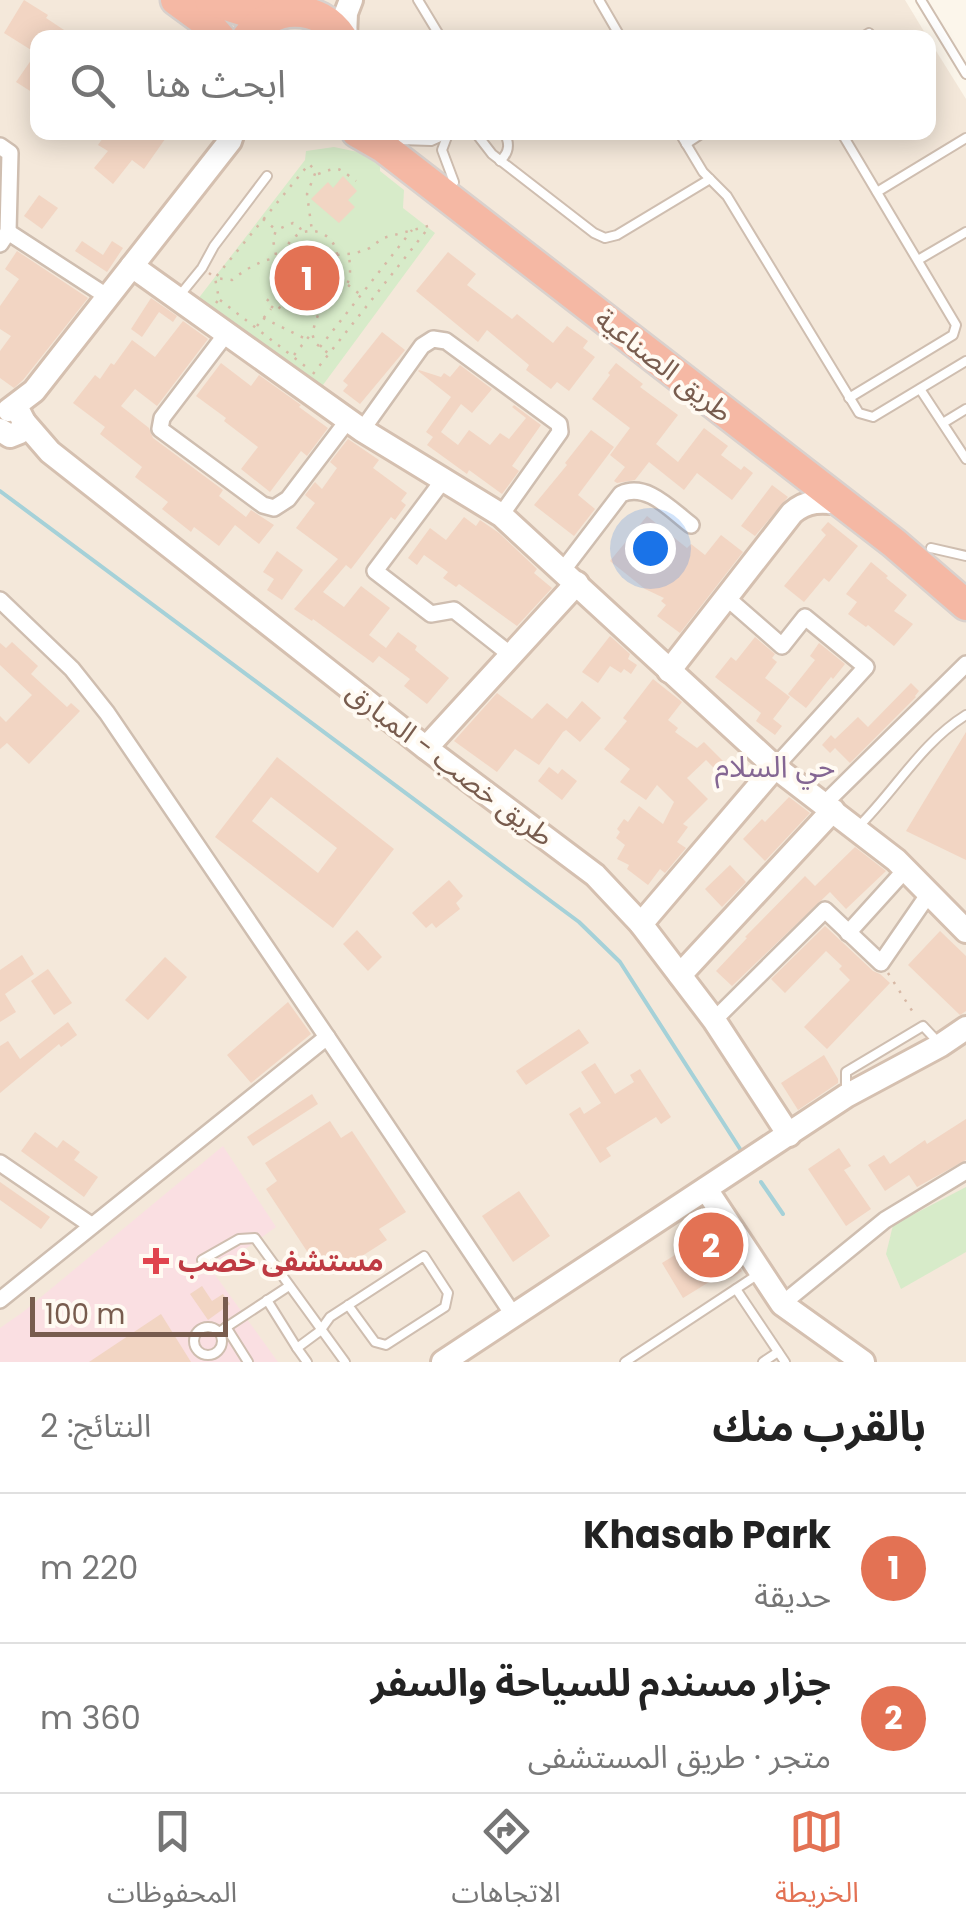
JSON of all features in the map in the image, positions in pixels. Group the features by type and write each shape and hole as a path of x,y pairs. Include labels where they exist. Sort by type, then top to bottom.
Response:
{"highway":[{"path":"176,0 213,30"},
{"path":"210,0 248,12 278,13 321,7 336,30"},
{"path":"255,30 278,13"},
{"name":"طريق الصناعية","path":"371,140 782,456 966,605"},
{"name":"طريق الصناعية","path":"402,140 966,578"}],"street":[{"path":"344,30 352,0"},
{"path":"9,423 234,140"},
{"path":"0,146 10,153 4,238 108,296"},
{"path":"132,266 355,425 501,515 775,767 906,869 966,930"},
{"path":"226,334 162,418 160,429 263,506 274,508 288,500 433,338 446,341 559,424 560,432 501,515"},
{"name":"طريق خصب - المبارق","path":"9,423 594,875 642,924 714,1020 779,1141"},
{"path":"782,456 795,490 792,513"},
{"path":"444,478 375,570 431,614 454,610 511,655"},
{"path":"426,748 511,655 570,577 621,494 642,490 691,525"},
{"path":"669,671 792,513 814,502 843,504"},
{"path":"642,924 866,667 805,617 782,646 727,598"},
{"path":"0,600 72,669 107,713 514,1316"},
{"path":"680,975 828,807 966,664"},
{"path":"848,933 906,869"},
{"path":"714,1020 825,910 880,963 930,892"},
{"path":"443,1362 846,1096 966,1028"},
{"path":"0,1300 327,1037"},
{"path":"0,1162 91,1226"},
{"path":"782,1304 885,1220 966,1172"},
{"path":"716,1182 761,1272 782,1304 853,1359"}],"lane":[{"path":"418,0 436,30"},
{"path":"599,0 616,30"},
{"path":"921,0 966,74"},
{"path":"877,192 966,138"},
{"path":"447,140 442,150 454,182"},
{"path":"480,140 500,161 605,238 617,235 710,179"},
{"path":"500,161 508,150 507,140"},
{"path":"684,140 726,196 859,413 872,417 966,361"},
{"path":"686,144 692,140"},
{"path":"846,140 954,319 956,330 849,398"},
{"path":"177,299 266,176"},
{"path":"918,260 966,232"},
{"path":"920,388 966,459"},
{"path":"943,423 966,408"},
{"path":"930,548 966,556"},
{"path":"857,828 886,799 932,741 966,714"},
{"path":"846,1096 846,1072 923,1026 941,1045"},
{"path":"202,1260 239,1238 255,1238 345,1362"},
{"path":"297,1348 320,1331 330,1317 348,1304 424,1256 448,1293 444,1307 386,1345 374,1342 348,1304"},
{"path":"626,1362 761,1272"},
{"path":"248,1362 222,1329 289,1286"},
{"path":"736,1289 784,1362"},
{"path":"266,1300 307,1362"},
{"path":"763,1362 778,1352"}],"path":[{"path":"316,175 312,165 306,166 215,278 219,299 314,373 430,226 338,255"},
{"path":"312,231 307,194 316,175 336,168 356,181"},
{"path":"262,219 276,230"},
{"path":"276,257 272,240 276,230 293,223 302,232"},
{"path":"320,347 412,230"},
{"path":"312,231 330,238 338,255 333,272 309,284 295,278 285,257 288,244 302,232 312,231"},
{"path":"316,246 322,252 322,260 314,268 304,266 301,252 316,246"},
{"path":"319,293 341,290 347,284 351,274 348,254"},
{"path":"202,268 215,278 232,280 245,270 285,257"},
{"path":"280,296 304,266"},
{"path":"293,356 312,333 318,282"},
{"path":"347,284 361,295"},
{"path":"274,292 285,300 277,311 272,308 266,302 274,292"},
{"path":"204,318 219,299"},
{"path":"256,328 272,308"},
{"path":"263,318 306,340"},
{"path":"312,333 315,342 329,354"},
{"path":"880,963 923,1026"}],"shaded area":[{"path":"0,0 905,0 923,30 30,30 30,140 936,140 936,50 966,99 966,1362 0,1362"},
{"name":"مستشفى خصب","path":"223,1146 276,1227 213,1272 278,1362 0,1362 0,1328"}],"green space":[{"path":"334,147 380,162 380,171 404,190 403,208 435,233 320,389 198,299 305,160 306,151"},
{"path":"966,1187 966,1252 901,1289 886,1254 893,1225"}],"building":[{"path":"24,0 64,30 30,30 30,49 4,33"},
{"path":"30,62 30,91 16,82"},
{"path":"101,140 164,140 144,169 132,160 113,184 94,168 108,151 98,145"},
{"path":"343,176 357,191 348,200 355,207 339,223 311,199 328,182 333,188"},
{"path":"39,195 58,208 42,229 24,216"},
{"path":"82,241 103,255 112,241 123,248 107,272 75,251"},
{"path":"17,251 88,298 14,388 0,378 0,351 11,336 0,329 0,306 19,279 5,269"},
{"path":"448,252 476,274 467,285 512,319 517,314 553,343 567,326 588,341 583,348 595,357 569,391 557,382 551,389 487,330 478,342 416,291"},
{"path":"151,298 177,316 173,322 159,312 142,337 131,329"},
{"path":"183,321 208,339 157,406 135,389 121,406 149,428 153,438 223,490 219,496 246,517 251,510 274,525 259,544 235,525 219,546 194,527 191,532 162,509 168,502 135,477 142,467 100,434 105,427 73,403 95,375 100,379 111,363 114,365 132,340 155,357"},
{"path":"382,332 405,350 360,404 343,391 348,385 343,381"},
{"path":"221,363 251,386 259,375 328,428 307,456 301,451 270,492 241,469 258,447 196,396"},
{"path":"616,363 678,415 656,444 678,462 704,428 728,446 721,455 741,470 744,466 753,473 732,500 697,473 684,490 649,462 635,480 614,481 625,467 610,455 630,428 592,399"},
{"path":"460,365 492,389 472,413 461,404 441,432 458,445 469,430 490,445 500,433 509,439 526,418 514,405 541,425 512,466 519,471 502,494 427,445 433,437 426,432 451,397 418,371 450,377"},
{"path":"591,430 614,447 578,495 595,509 574,536 534,505"},
{"path":"348,439 379,460 373,468 407,493 401,501 406,505 395,520 391,517 351,569 346,565 323,592 344,607 361,586 390,608 369,635 386,648 398,632 449,678 427,704 404,686 410,679 379,656 373,663 294,609 338,559 296,528 315,503 305,495 315,482 322,489 337,468 330,462"},
{"path":"772,485 788,497 755,536 741,526"},
{"path":"647,516 687,548 691,544 705,555 721,535 743,552 680,633 657,616 666,605 661,601 664,598 645,589 610,561"},
{"path":"464,517 476,526 480,520 499,533 552,588 517,626 459,584 456,587 443,578 448,572 424,555 417,565 408,558 430,528 446,540"},
{"path":"828,522 858,546 829,582 824,578 804,602 784,586 826,535 821,530"},
{"path":"277,551 303,570 282,600 267,590 274,579 263,572"},
{"path":"871,562 907,595 894,611 913,624 894,646 848,614 857,602 846,594"},
{"path":"610,636 637,665 631,674 610,666 598,683 582,672"},
{"path":"755,637 775,654 772,658 777,662 765,678 790,697 773,719 782,726 775,735 756,721 761,713 715,677 731,657 736,661"},
{"path":"12,642 38,666 31,674 67,707 71,703 80,711 29,764 7,743 0,749 0,716 6,722 32,695 0,665 0,643 6,648"},
{"path":"819,643 845,664 806,708 788,694 815,660 810,656"},
{"path":"653,679 682,702 668,720 678,728 675,732 697,748 704,742 731,769 723,777 706,760 687,778 708,799 683,824 688,827 677,842 686,848 665,873 660,869 648,885 627,869 629,865 617,859 625,845 616,838 620,832 617,829 624,819 628,822 639,806 663,824 674,802 657,785 646,800 620,782 630,769 604,749"},
{"path":"911,683 919,691 916,697 850,763 835,748 830,753 822,745 831,735 835,739 858,717 868,727"},
{"path":"497,693 532,719 547,703 567,719 582,701 601,718 580,742 566,730 563,732 539,765 515,749 497,772 454,741"},
{"path":"966,732 966,860 906,831"},
{"path":"277,757 394,849 333,928 215,837","holes":["271,797 337,848 318,873 252,821"]},
{"path":"549,767 558,774 562,769 577,781 562,800 538,781"},
{"path":"789,797 810,813 765,861 743,839"},
{"path":"855,847 886,871 846,909 830,892 732,986 716,971 805,876 815,886"},
{"path":"730,865 746,882 722,907 705,889"},
{"path":"449,880 463,896 456,903 460,909 436,928 432,923 426,928 412,913"},
{"path":"825,926 890,983 827,1049 804,1027 850,980 839,969 842,966 826,951 785,993 771,979"},
{"path":"357,930 382,957 368,971 343,944"},
{"path":"940,931 966,956 966,1011 960,1015 908,965"},
{"path":"22,955 34,974 5,994 16,1012 0,1022 0,970"},
{"path":"165,957 187,977 148,1020 125,1000"},
{"path":"48,969 72,1003 54,1015 31,981"},
{"path":"288,1002 311,1034 251,1083 227,1055"},
{"path":"68,1022 77,1035 61,1047 59,1044 0,1093 0,1046 8,1041 20,1059"},
{"path":"579,1029 589,1043 526,1085 516,1071"},
{"path":"824,1055 838,1083 798,1110 781,1083"},
{"path":"595,1063 615,1094 634,1082 630,1075 640,1069 671,1117 661,1124 656,1117 606,1148 611,1156 600,1163 569,1114 580,1107 584,1114 601,1103 581,1072"},
{"path":"312,1094 318,1104 253,1146 247,1137"},
{"path":"966,1119 966,1160 917,1187 909,1175 885,1191 868,1165 884,1155 890,1164"},
{"path":"330,1121 341,1138 352,1131 406,1212 379,1229 387,1240 348,1265 340,1253 318,1268 266,1189 277,1181 265,1163"},
{"path":"35,1132 57,1148 63,1140 80,1152 74,1160 98,1177 84,1197 21,1151"},
{"path":"839,1148 851,1166 844,1170 871,1209 846,1226 808,1169"},
{"path":"0,1182 50,1217 41,1229 0,1200"},
{"path":"519,1191 550,1236 513,1262 482,1216"},
{"path":"715,1230 742,1271 731,1278 727,1271 683,1298 662,1263"},
{"path":"202,1286 212,1301 223,1294 230,1304 208,1320 190,1294"},
{"path":"161,1314 191,1362 89,1362"}],"waterway":[{"path":"0,491 579,922 620,962 742,1152"},
{"path":"761,1182 783,1214"}],"place":[{"name":"Khasab Park","path":"307,278"},
{"name":"جزار مسندم للسياحة والسفر","path":"711,1245"},
{"name":"مستشفى خصب","path":"156,1261"}],"district":[{"name":"حي السلام","path":"775,767"}]}
